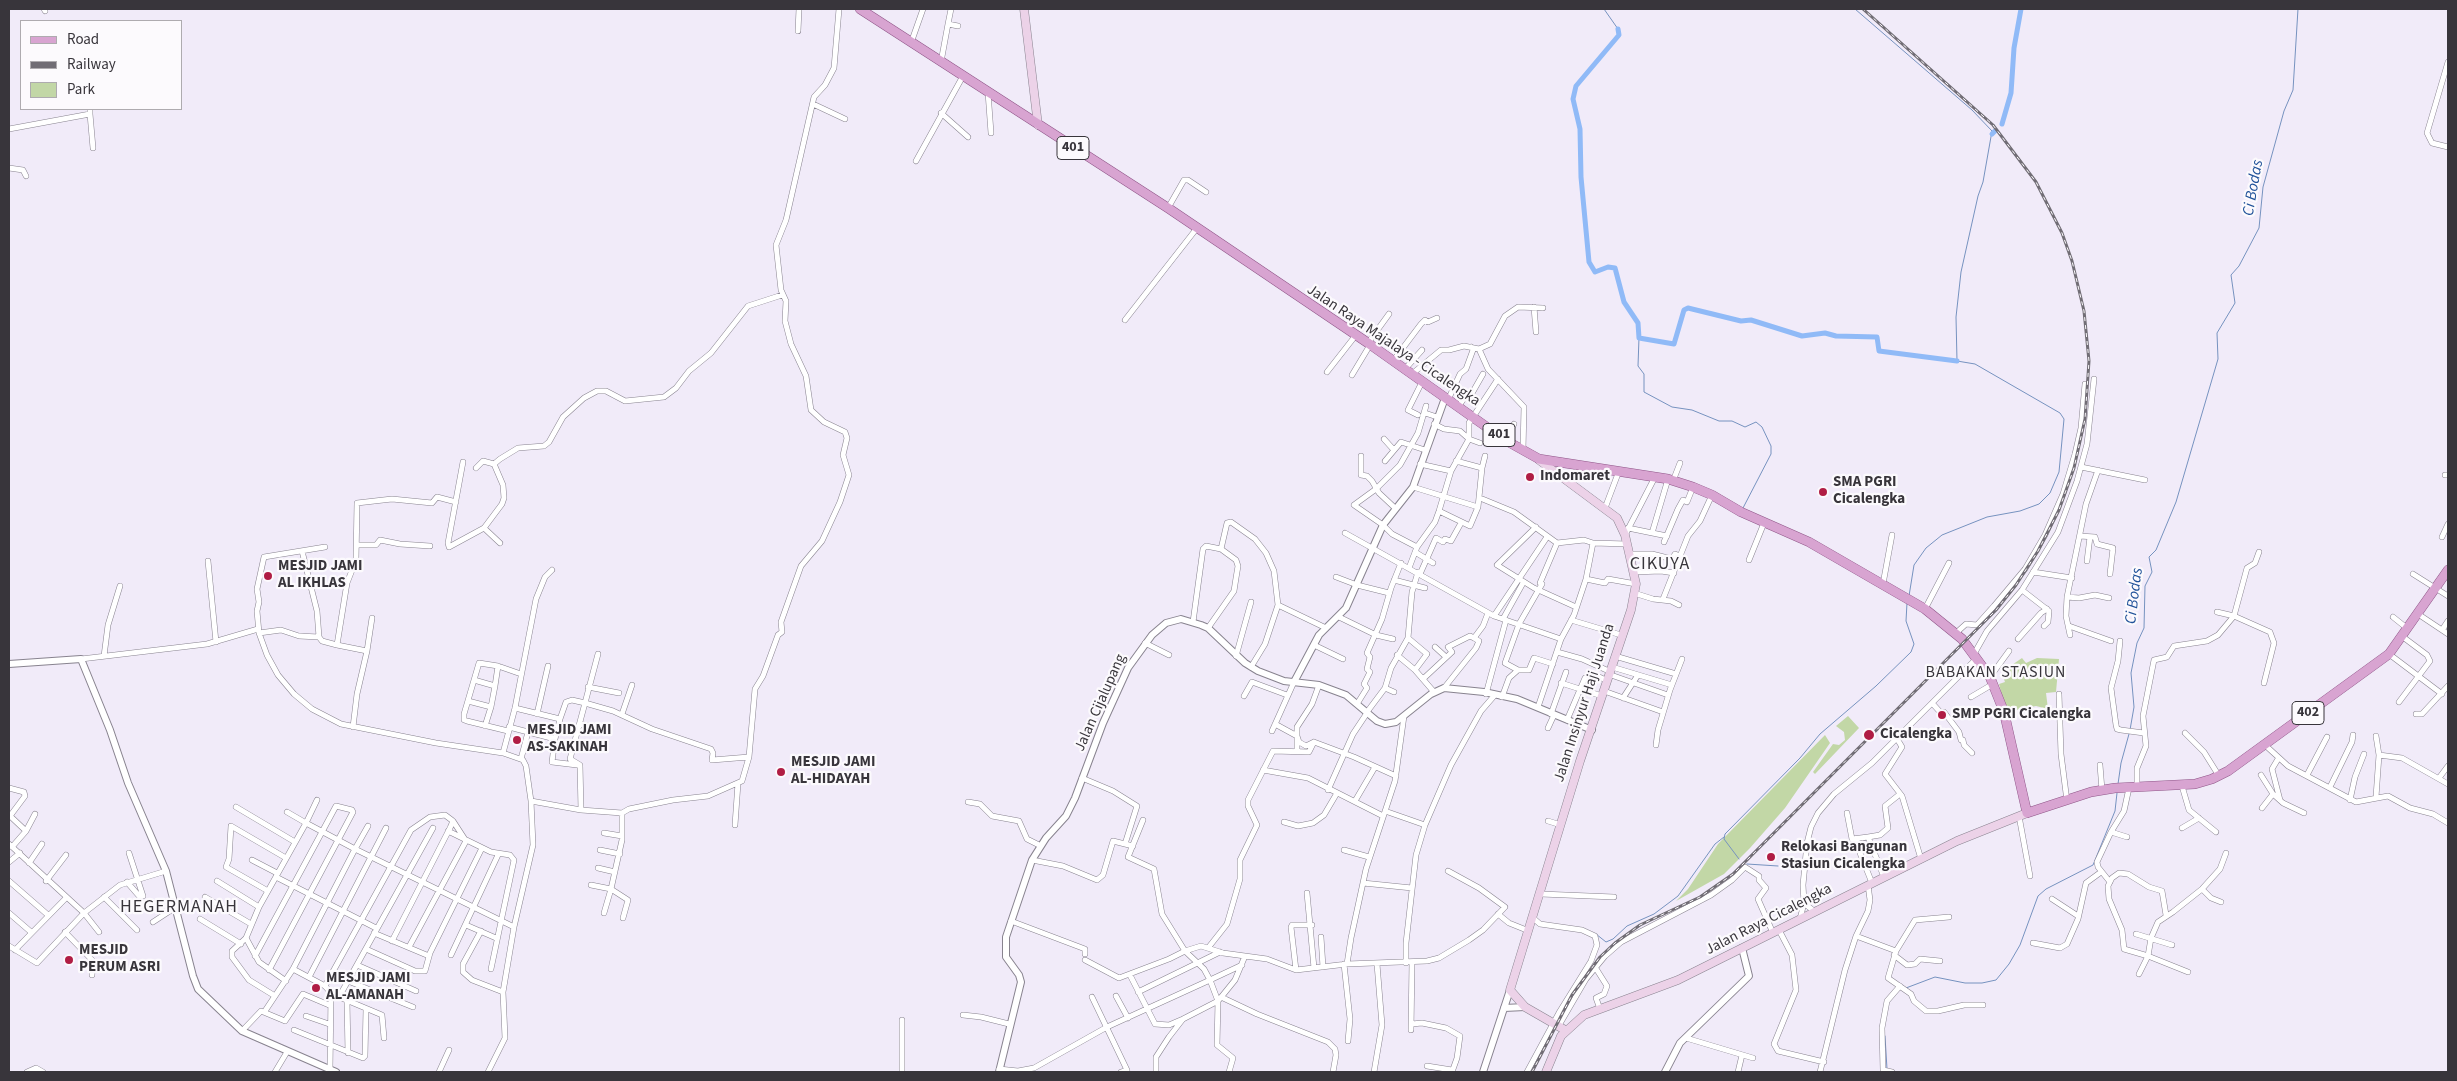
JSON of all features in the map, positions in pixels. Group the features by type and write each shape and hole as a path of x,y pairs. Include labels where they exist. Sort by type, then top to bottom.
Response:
{"main road":[{"name":"Jalan Raya Majalaya - Cicalengka","path":"860,9 1168,208 1522,450 1539,459 1655,477 1692,487 1712,495 1764,523 1809,542 1925,609 1956,633 1992,680 2004,712 2023,815"},
{"path":"1024,9 1038,125"},
{"name":"Jalan Insinyur Haji Juanda","path":"1510,990 1611,673 1636,584 1627,544 1627,532 1617,518 1539,459"},
{"name":"402","path":"2023,815 2102,790 2182,786 2205,782 2219,776 2238,765 2389,654 2406,633 2448,570"},
{"name":"Jalan Raya Cicalengka","path":"1546,1072 1558,1040 1559,1027 1584,1015 1678,980 1982,829 2023,815"},
{"path":"1510,990 1525,1007 1559,1027"}],"street":[{"path":"798,32 799,9"},
{"path":"531,801 581,810 622,813 629,809 673,800 708,796 738,783 744,777 749,757 754,688 763,676 778,635 782,632 782,622 802,566 822,541 850,475 843,455 847,438 845,432 824,422 811,410 806,376 791,344 785,321 786,301 782,294 776,245 786,220 814,98 825,85 834,68 839,9"},
{"path":"911,43 923,9"},
{"path":"941,63 951,9"},
{"path":"948,24 958,26"},
{"path":"2448,62 2427,133 2432,143 2448,147"},
{"path":"916,161 963,76"},
{"path":"988,92 991,133"},
{"path":"813,104 845,119"},
{"path":"9,129 90,112 93,148"},
{"path":"942,113 968,137"},
{"path":"9,168 23,170 26,176"},
{"path":"1168,208 1184,180 1188,180 1206,192"},
{"path":"1125,320 1197,228"},
{"path":"476,468 483,461 494,464 518,448 544,446 549,442 563,417 584,398 597,391 606,391 625,401 664,397 676,388 689,371 711,353 748,306 782,294"},
{"path":"1408,372 1440,350 1471,347 1479,349 1491,342 1510,312 1520,306 1544,308"},
{"path":"1534,307 1536,332"},
{"path":"1352,374 1389,314"},
{"path":"1393,361 1425,320 1428,322 1437,318"},
{"path":"1328,372 1356,335"},
{"path":"1272,732 1287,695 1314,645 1326,628 1339,616 1357,585 1383,525 1413,487 1434,424 1460,374 1466,369 1473,350 1471,347"},
{"path":"1479,349 1480,356 1524,407 1522,450"},
{"path":"1408,372 1422,350"},
{"path":"1458,407 1467,394 1470,395 1483,374"},
{"path":"1409,568 1416,550 1435,522 1451,471 1469,439 1469,423 1498,379"},
{"path":"1800,919 1804,903 1805,858 1811,827 1815,819 1834,794 1872,763 1975,656 1987,631 2022,590 2058,532 2081,467 2089,429 2094,380"},
{"path":"1418,415 1408,410 1422,382"},
{"path":"1956,633 1966,624 1976,625 1994,606 2025,569 2045,535 2063,494 2075,454 2081,428 2085,384"},
{"path":"1426,406 1412,446 1400,465 1376,489 1354,505 1434,563"},
{"path":"1425,413 1438,417"},
{"path":"1434,424 1444,429 1460,431 1469,439 1480,443"},
{"path":"1505,440 1514,424"},
{"path":"1384,439 1393,449"},
{"path":"1385,461 1393,449 1402,442 1425,450"},
{"path":"1361,456 1361,475 1367,476 1376,489 1395,508"},
{"path":"1439,511 1470,526 1480,498 1482,468 1485,456"},
{"path":"1456,461 1482,468"},
{"path":"463,462 448,546 456,545 484,528 498,511 504,498 503,485 494,464"},
{"path":"1652,532 1671,480 1680,463"},
{"path":"1420,464 1451,471"},
{"path":"2081,467 2145,480"},
{"path":"2070,635 2066,616 2067,597 2090,492 2098,470"},
{"path":"1604,508 1619,471"},
{"path":"1627,532 1644,503 1655,477"},
{"path":"1413,487 1478,507"},
{"path":"1664,542 1678,509 1683,500 1687,502 1692,487"},
{"path":"1664,599 1688,536 1700,521 1712,495"},
{"path":"337,645 347,583 356,564 359,502 402,499 432,503 437,497 456,502"},
{"path":"1480,498 1514,512 1557,543 1576,540 1627,544"},
{"path":"1221,549 1227,524 1230,522 1255,539 1271,563 1278,605 1265,644 1252,666"},
{"path":"1328,790 1353,734 1385,688 1386,679 1397,655 1408,638 1413,584 1436,538 1443,542 1445,539 1451,541 1461,523"},
{"path":"1749,560 1764,523"},
{"path":"2442,537 2448,524"},
{"path":"1536,527 1497,565 1523,583 1576,607"},
{"path":"484,528 500,543"},
{"path":"1627,532 1652,532 1667,536"},
{"path":"1345,533 1494,616 1562,638"},
{"path":"1884,584 1892,535"},
{"path":"2080,536 2096,538 2097,544 2113,548 2110,574"},
{"path":"1494,616 1517,579 1547,537"},
{"path":"2086,561 2090,537"},
{"path":"357,544 376,545 380,540 400,544 430,546"},
{"path":"1538,707 1562,638 1586,580 1593,542"},
{"path":"1553,664 1535,657 1529,670 1518,670 1505,663 1519,624 1539,591 1557,543"},
{"path":"1193,622 1203,549 1206,546 1221,549 1236,560 1238,566 1230,597 1208,628"},
{"path":"325,547 264,558 257,589 259,631 267,655 278,675 294,694 326,718 353,726 436,744 503,752 521,759 526,766 531,801 533,845 514,926 503,992 504,1038 489,1072"},
{"path":"302,551 317,611 319,637 322,641 367,651"},
{"path":"2110,882 2097,862 2111,832 2124,811 2130,788 2146,746 2142,732 2143,716 2155,659 2167,657 2176,645 2214,639 2234,616 2247,568 2255,563 2259,552"},
{"path":"1630,554 1652,554 1672,559 1675,554 1680,556"},
{"path":"208,561 216,642"},
{"path":"1357,704 1367,688 1364,684 1370,672 1367,668 1370,656 1367,653 1376,635 1401,563"},
{"path":"1925,609 1949,563"},
{"path":"503,752 515,708 536,599 545,577 552,570"},
{"path":"1634,572 1661,571 1674,573"},
{"path":"2033,572 2072,578"},
{"path":"2413,574 2448,596"},
{"path":"1336,577 1357,585 1389,593"},
{"path":"1586,580 1605,583 1608,578 1636,584"},
{"path":"1394,580 1425,588"},
{"path":"1486,694 1505,619 1523,583"},
{"path":"104,656 108,625 120,586"},
{"path":"2022,590 2048,609 2050,616 2044,626"},
{"path":"1634,594 1653,599 1664,599 1679,605"},
{"path":"2067,597 2079,598 2095,595 2109,598"},
{"path":"1236,656 1251,602"},
{"path":"1278,605 1326,628"},
{"path":"2018,639 2041,616 2041,613 2048,609"},
{"path":"2217,612 2234,616 2270,633 2274,643 2264,683"},
{"path":"1474,638 1483,626 1488,613"},
{"path":"2418,614 2448,634"},
{"path":"1339,616 1376,635 1393,639"},
{"path":"2393,617 2430,659 2419,677 2399,702"},
{"path":"353,726 357,694 372,618"},
{"name":"Jalan Cijalupang","path":"999,1071 1020,982 1019,975 1005,953 1011,921 1032,860 1066,816 1124,678 1145,643 1161,626 1170,621 1181,619 1193,622 1208,628 1236,656 1270,676 1294,682 1319,685 1350,697 1376,721 1386,724 1396,722 1404,716"},
{"path":"1571,620 1621,635"},
{"path":"2442,630 2448,621"},
{"path":"2069,626 2112,641"},
{"path":"9,664 81,659 216,642 259,631 281,630 299,636 319,637"},
{"path":"1348,1041 1350,1019 1346,964 1369,856 1396,776 1404,716 1434,692 1444,688 1476,648 1479,641 1470,636 1452,645 1448,648 1452,652 1424,679"},
{"path":"1408,638 1428,656 1414,670"},
{"path":"2120,641 2118,661 2111,688 2116,725 2117,729 2142,732"},
{"path":"1145,643 1169,655"},
{"path":"1314,645 1343,659"},
{"path":"1435,647 1446,657"},
{"path":"1971,698 1992,680 2009,651"},
{"path":"1557,652 1579,658 1632,684 1668,695"},
{"path":"580,765 570,760 598,654"},
{"path":"2389,654 2442,694"},
{"path":"1397,655 1424,679 1434,692"},
{"path":"1616,656 1676,674"},
{"path":"81,659 110,730 128,783 166,871 195,983 207,999 242,1031 333,1071"},
{"path":"1656,744 1668,695 1682,659"},
{"path":"521,674 498,666 478,663 464,720 485,726 528,732 556,739"},
{"path":"485,726 491,706 498,666"},
{"path":"537,714 548,666"},
{"path":"1502,697 1509,678 1518,670"},
{"path":"1548,728 1566,672"},
{"path":"1568,720 1579,688 1587,677 1601,677 1611,673 1638,675 1672,685"},
{"path":"1623,698 1638,675"},
{"path":"474,680 495,686"},
{"path":"1244,696 1252,682 1287,695"},
{"path":"1561,683 1623,698 1663,712"},
{"path":"622,714 632,685"},
{"path":"1297,751 1298,727 1312,704 1319,685"},
{"path":"2416,714 2422,714 2448,686"},
{"path":"588,687 619,693"},
{"path":"1385,688 1394,692"},
{"path":"1444,688 1502,697 1538,707 1592,730"},
{"path":"2059,694 2061,754 2067,800"},
{"path":"1427,1066 1452,1071 1457,1058 1460,1036 1446,1028 1422,1023 1411,1027 1409,962 1406,943 1416,855 1426,825 1451,765 1481,711 1494,696"},
{"path":"580,765 552,762 560,719 566,702 572,700 622,714 652,728 711,749 713,753 712,760 749,757"},
{"path":"468,701 491,706"},
{"path":"1932,702 1940,712 1944,712 1959,732 1964,745 1972,753"},
{"path":"515,708 560,719"},
{"path":"580,724 597,728"},
{"path":"1275,724 1297,736 1299,742 1306,746 1314,742 1396,776"},
{"path":"521,759 528,732"},
{"path":"2186,733 2204,752 2219,776"},
{"path":"2330,788 2352,742 2353,735"},
{"path":"2376,736 2379,755 2376,797"},
{"path":"1896,737 1902,747 1885,774 1900,794 1912,824 1921,859"},
{"path":"2307,775 2327,737"},
{"path":"1208,948 1228,924 1240,879 1240,860 1257,825 1248,806 1248,800 1263,770 1273,751 1310,751 1314,742"},
{"path":"2265,744 2278,759 2350,800 2358,803 2376,797 2393,798 2410,808 2433,814 2448,823"},
{"path":"2350,800 2355,777 2364,754"},
{"path":"2379,755 2402,758 2448,784"},
{"path":"2278,759 2272,768 2280,801"},
{"path":"580,765 581,810"},
{"path":"2100,765 2102,790"},
{"path":"2439,778 2448,766"},
{"path":"1355,801 1375,767"},
{"path":"1263,770 1302,776 1328,790 1384,813 1426,825"},
{"path":"2261,775 2273,794 2280,801 2304,813"},
{"path":"1082,778 1113,791 1137,806 1125,844"},
{"path":"735,825 738,783"},
{"path":"2182,786 2188,807 2216,832"},
{"path":"9,788 24,792 25,796 10,815 26,830"},
{"path":"1284,822 1298,826 1313,823 1324,815 1337,793"},
{"path":"1847,813 1852,839 1857,840 1880,835 1888,828 1885,806 1900,794"},
{"path":"2262,808 2273,794"},
{"path":"276,996 249,980 232,957 232,951 246,938 259,907 317,800"},
{"path":"968,802 980,804 992,816 1019,821 1027,839 1041,846"},
{"path":"256,956 336,806 351,810 353,812 339,840 269,970"},
{"path":"236,807 294,842"},
{"path":"287,812 355,850 514,926"},
{"path":"604,913 620,854 622,813"},
{"path":"35,814 26,830 11,845 46,880 84,913 99,932"},
{"path":"2023,815 2030,876"},
{"path":"325,986 389,866 411,830 436,816 444,816 453,821 466,841"},
{"path":"2182,828 2199,818"},
{"path":"1143,820 1129,858 1154,869 1160,908 1172,933 1185,951 1198,963 1220,999 1217,1045 1234,1058 1229,1072"},
{"path":"392,941 453,821"},
{"path":"1548,821 1561,825"},
{"path":"268,892 226,867 231,826 286,858"},
{"path":"265,1011 286,981 368,826"},
{"path":"309,977 386,828"},
{"path":"339,997 433,828"},
{"path":"448,831 482,848 498,854 510,855 514,860 491,968"},
{"path":"604,832 622,836"},
{"path":"2111,832 2127,837"},
{"path":"1868,838 1884,877"},
{"path":"1820,1072 1824,1062 1845,970 1856,936 1868,911 1870,900 1870,884 1857,840"},
{"path":"409,947 466,841"},
{"path":"1032,860 1063,866 1097,880 1103,875 1112,842 1133,846"},
{"path":"29,863 42,844"},
{"path":"366,949 422,972 425,971 429,956 455,899 482,848"},
{"path":"600,850 620,854"},
{"path":"1344,850 1369,856"},
{"path":"9,862 20,853"},
{"path":"127,882 142,897 139,879 129,853"},
{"path":"2139,974 2148,956 2151,938 2158,922 2202,889 2220,869 2226,853"},
{"path":"451,955 498,854"},
{"path":"46,880 66,856"},
{"path":"252,860 293,887 361,921 392,941 429,956"},
{"path":"1527,1072 1559,1027 1574,998 1595,967 1605,956 1633,934 1711,895 1732,880 1745,867 1759,876 1759,880 1766,888 1758,899 1776,932 1792,955 1796,990 1774,1044 1778,1051 1824,1062"},
{"path":"598,868 615,872"},
{"path":"9,946 37,964 84,913 104,898 127,882 166,871"},
{"path":"1011,921 1085,949 1085,957 1115,977 1130,975 1198,946 1220,952 1267,960 1296,970 1346,964 1409,962 1439,958 1483,930 1505,907 1479,888 1448,871"},
{"path":"2033,943 2060,948 2069,941 2078,916 2086,883 2102,872"},
{"path":"2166,915 2162,891 2149,887 2128,874 2116,874 2110,882 2109,899 2122,930 2124,949 2148,956 2188,972"},
{"path":"9,881 48,915"},
{"path":"217,881 259,907"},
{"path":"1363,883 1412,888"},
{"path":"591,885 611,890 628,900 623,918"},
{"path":"2202,889 2208,896 2221,902"},
{"path":"1307,892 1312,925 1314,968"},
{"path":"1541,894 1614,897"},
{"path":"205,897 251,924"},
{"path":"15,950 66,898"},
{"path":"104,898 137,930"},
{"path":"2052,899 2078,916"},
{"path":"1804,903 1815,912"},
{"path":"153,922 176,907"},
{"path":"9,913 31,932"},
{"path":"1498,914 1509,923 1529,932"},
{"path":"1949,917 1915,920 1895,953 1888,978 1907,992 1914,1002 1926,1011 1938,1011 1960,1005 1983,1005"},
{"path":"1533,918 1540,924 1586,932 1595,936 1596,952 1559,1027"},
{"path":"200,919 241,944"},
{"path":"466,925 496,938"},
{"path":"1296,970 1291,927 1292,925 1312,925"},
{"path":"481,931 463,964 463,972 472,980 503,992"},
{"path":"65,932 93,961 92,975"},
{"path":"2136,934 2172,945"},
{"path":"1856,936 1895,953 1907,964 1915,964 1920,959 1940,961"},
{"path":"1322,937 1323,967"},
{"path":"246,938 259,962 286,981"},
{"path":"1665,1072 1674,1052 1686,1038 1749,976 1742,948"},
{"path":"1138,992 1220,952"},
{"path":"1130,975 1153,1022 1158,1025 1169,1025 1220,999 1235,980 1245,956"},
{"path":"1374,1072 1382,1025 1377,964"},
{"path":"357,965 416,990"},
{"path":"999,1071 1018,1071 1034,1068 1107,1027 1242,965"},
{"path":"1595,967 1607,986 1604,994 1596,998 1600,1009"},
{"path":"293,968 325,986 331,993 382,1015 384,1038"},
{"path":"348,981 413,1008"},
{"path":"1892,1072 1882,1070 1884,1014 1887,1002 1900,986"},
{"path":"1483,1072 1510,990"},
{"path":"331,993 329,1005 329,1046 333,1071"},
{"path":"242,1031 259,1012 265,1011 285,1021 304,994 329,1005"},
{"path":"1116,996 1128,1018"},
{"path":"1092,997 1127,1070 1121,1072"},
{"path":"1220,999 1332,1045 1336,1055 1333,1072"},
{"path":"347,1001 348,1053"},
{"path":"1504,1008 1525,1007"},
{"path":"294,1030 361,1058 365,1056 366,1009"},
{"path":"306,1016 329,1024"},
{"path":"963,1016 981,1017 1009,1024"},
{"path":"1156,1072 1154,1063 1158,1053 1183,1019"},
{"path":"902,1020 902,1072"},
{"path":"1686,1038 1753,1058"},
{"path":"439,1072 449,1050"},
{"path":"275,1072 287,1052"},
{"path":"1738,1072 1742,1055"},
{"path":"27,1072 36,1068 43,1072"}],"green space":[{"path":"2022,658 2026,663 2037,658 2059,659 2056,692 2046,693 2048,709 2036,706 2006,712 1999,684 2005,682 2002,674 2007,671 2006,669"},
{"path":"1848,716 1859,728 1815,774 1813,772 1833,744 1839,745 1845,740 1844,732 1836,726"},
{"path":"1825,735 1830,743 1785,808 1750,848 1724,874 1676,901 1688,889 1718,844"}],"waterway":[{"path":"1604,9 1618,29"},
{"path":"1855,9 1972,110 1992,131 1983,182 1978,196 1961,272 1956,317 1957,361 1975,364 2060,413 2064,419 2059,472 2050,493 2039,504 2020,511 1987,517 1942,535 1926,548 1914,565 1909,596"},
{"path":"2002,124 2011,93 2014,48 2021,9"},
{"name":"Ci Bodas","path":"2130,730 2134,707 2131,673 2137,643 2144,628 2145,586 2152,572 2149,557 2156,550 2176,502 2218,359 2217,333 2235,303 2231,275 2239,266 2259,228 2263,187 2284,111 2293,90 2298,9"},
{"path":"1618,29 1619,35 1576,86 1573,99 1580,129 1581,177 1589,262 1595,272 1608,267 1615,268 1624,302 1638,323 1639,338 1674,344 1684,310 1688,308 1741,321 1751,320 1802,336 1825,333 1836,336 1877,337 1879,351 1957,361"},
{"path":"1992,134 1995,131"},
{"path":"1639,338 1638,366 1644,374 1644,392 1672,407 1692,410 1719,421 1732,421 1745,427 1756,422 1762,427 1771,446 1771,454 1743,508"},
{"path":"1739,859 1724,839 1725,834 1800,758 1820,734 1876,686 1911,652 1914,644 1906,621 1907,603"},
{"name":"Ci Bodas","path":"2118,784 2121,763 2129,734"},
{"name":"Ci Bodas","path":"1906,988 1935,977 1965,983 1982,983 1996,980 2009,964 2020,945 2038,896 2046,889 2093,865 2115,811 2117,793"},
{"path":"1596,934 1606,942 1613,939 1627,926 1654,914 1678,896 1715,844 1724,837"},
{"path":"1747,864 1778,866"},
{"name":"Ci Bodas","path":"1885,1036 1887,1069"}],"railway":[{"path":"1532,1072 1572,995 1600,957 1615,943 1640,925 1700,897 1733,874 1996,610 2016,585 2038,551 2059,510 2074,468 2085,419 2089,361 2084,311 2072,261 2062,233 2036,182 1993,125 1863,9"}],"place":[{"name":"Indomaret","path":"1530,477"},
{"name":"SMA PGRI Cicalengka","path":"1823,492"},
{"name":"MESJID JAMI AL IKHLAS","path":"268,576"},
{"name":"SMP PGRI Cicalengka","path":"1942,715"},
{"name":"Cicalengka","path":"1869,735"},
{"name":"MESJID JAMI AS-SAKINAH","path":"517,740"},
{"name":"MESJID JAMI AL-HIDAYAH","path":"781,772"},
{"name":"Relokasi Bangunan Stasiun Cicalengka","path":"1771,857"},
{"name":"MESJID PERUM ASRI","path":"69,960"},
{"name":"MESJID JAMI AL-AMANAH","path":"316,988"}],"district":[{"name":"CIKUYA","path":"1660,565"},
{"name":"BABAKAN STASIUN","path":"1996,673"},
{"name":"HEGERMANAH","path":"179,908"}]}
